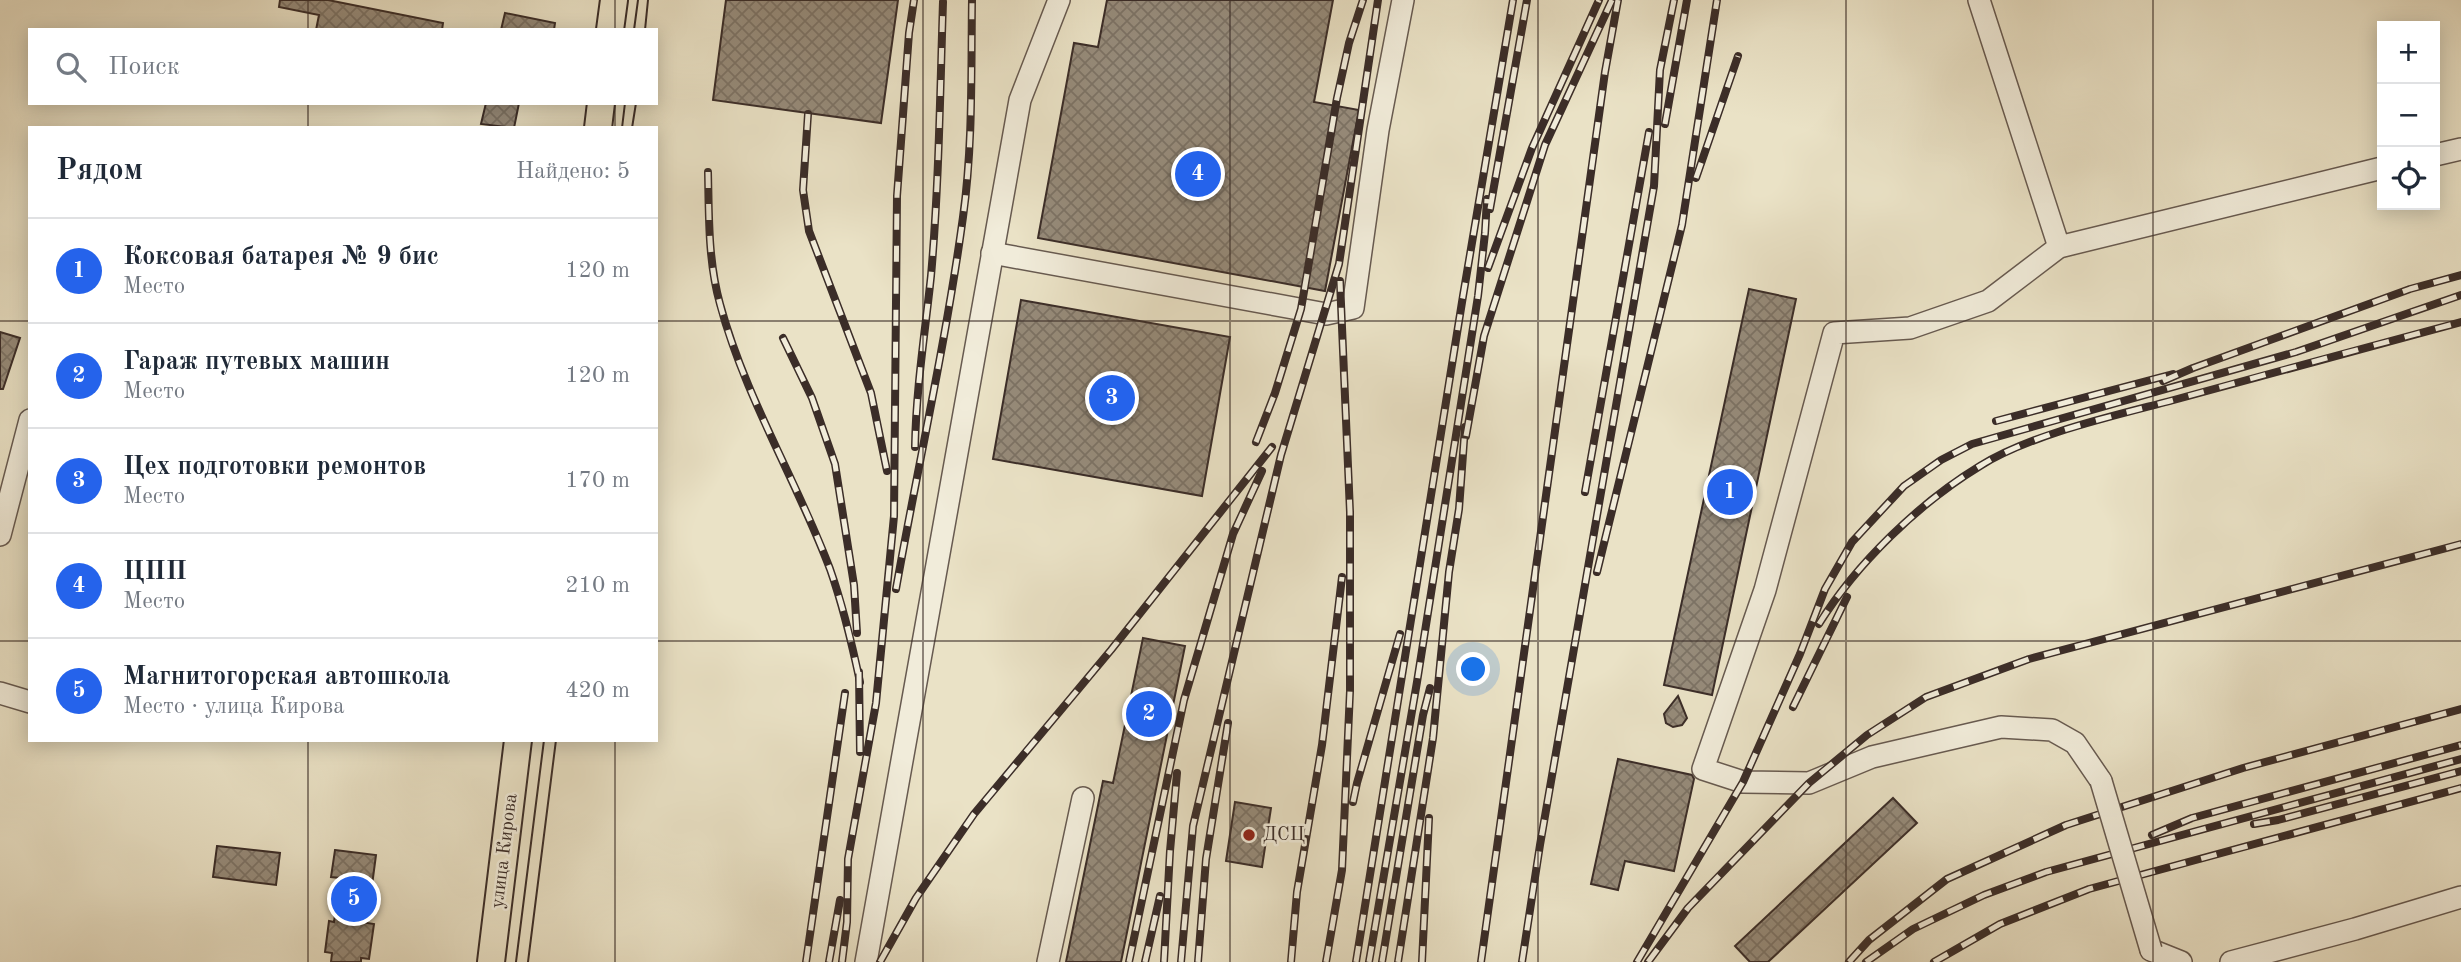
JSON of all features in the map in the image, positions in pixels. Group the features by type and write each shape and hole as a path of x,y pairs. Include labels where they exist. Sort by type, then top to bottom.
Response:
{"main road":[{"path":"610,28 614,0"},
{"path":"598,126 601,105"},
{"name":"улица Кирова","path":"491,962 519,742"}],"lane":[{"path":"866,962 1020,100 1059,0"},
{"path":"992,253 1326,314 1353,308 1378,130 1403,0"},
{"path":"1979,0 2059,247"},
{"path":"2440,154 2461,149"},
{"path":"2180,962 2151,950 2101,781 2075,743 2052,730 2001,727 1872,757 1809,783 1743,782 1703,769 1765,590 1833,333 1910,328 1988,301 2059,247 2377,169"},
{"path":"0,535 28,428"},
{"path":"0,693 28,701"},
{"path":"1048,962 1083,798"},
{"path":"2231,962 2461,897"}],"building":[{"path":"280,0 328,0 443,23 442,28 316,28 319,15 279,7"},
{"path":"726,0 898,0 881,123 713,100"},
{"path":"1107,0 1333,0 1314,102 1359,110 1325,291 1038,238 1074,43 1098,47"},
{"path":"505,13 555,23 554,28 501,28"},
{"path":"486,105 519,105 514,126 481,124"},
{"path":"1749,289 1796,299 1712,695 1664,685"},
{"path":"1021,300 1230,337 1202,496 993,459"},
{"path":"0,332 20,338 3,389 0,389"},
{"path":"1143,638 1185,646 1121,962 1066,962 1103,781 1113,783"},
{"path":"1678,696 1687,718 1682,725 1673,727 1666,723 1664,714"},
{"path":"1618,759 1692,775 1694,779 1674,871 1625,861 1618,890 1591,884"},
{"path":"1893,798 1917,823 1768,962 1750,962 1735,946"},
{"name":"ДСЦ","path":"1235,802 1271,808 1262,867 1226,861"},
{"path":"217,846 280,853 276,885 213,877"},
{"path":"335,850 376,855 367,923 374,924 369,959 361,958 361,962 331,962 332,953 325,952 329,921 334,922 340,878 331,877"}],"tram line":[{"path":"634,28 638,0"},
{"path":"645,28 648,0"},
{"path":"622,126 625,105"},
{"path":"632,126 636,105"},
{"path":"516,962 544,742"},
{"path":"528,962 556,742"}],"railway":[{"path":"842,962 847,922 848,859 876,703 894,516 897,196 909,33 914,0"},
{"path":"896,589 940,357 963,217 970,136 972,0"},
{"path":"1256,442 1275,393 1301,309 1337,98 1349,43 1363,0"},
{"path":"1181,962 1193,826 1281,455 1339,264 1378,0"},
{"path":"1356,962 1513,0"},
{"path":"1490,209 1527,0"},
{"path":"1488,268 1532,148 1599,0"},
{"path":"1466,436 1484,336 1545,145 1612,0"},
{"path":"1481,962 1605,72 1618,0"},
{"path":"1522,962 1654,186 1660,70 1674,0"},
{"path":"1665,124 1687,0"},
{"path":"1597,572 1682,225 1717,0"},
{"path":"915,447 934,242 943,2"},
{"path":"1696,178 1738,56"},
{"path":"808,114 803,190 809,231 871,393 887,471"},
{"path":"1585,492 1649,132"},
{"path":"708,172 711,255 720,304 743,372 830,569 860,682"},
{"path":"1369,962 1417,682 1478,296 1487,199"},
{"path":"2163,381 2410,289 2461,275"},
{"path":"1326,962 1342,870 1350,691 1350,512 1340,281"},
{"path":"1637,962 1743,782 1800,654 1825,589 1852,542 1904,486 1941,460 1972,444 2296,352 2461,295"},
{"path":"1819,624 1851,579 1912,516 1957,481 2000,455 2098,420 2461,322"},
{"path":"783,338 812,398 835,464 854,585 857,633"},
{"path":"1996,421 2173,374"},
{"path":"1398,962 1433,738 1449,572 1459,509 1465,427"},
{"path":"880,962 916,898 974,814 1111,650 1272,447"},
{"path":"1129,962 1184,700 1233,534 1262,471"},
{"path":"1648,962 1688,908 1809,783 1867,735 1926,697 2029,659 2461,544"},
{"path":"1291,962 1297,892 1322,745 1342,577"},
{"path":"1793,707 1847,597"},
{"path":"1353,802 1400,634"},
{"path":"859,672 860,752"},
{"path":"1382,962 1423,715 1430,688"},
{"path":"806,962 845,693"},
{"path":"1849,962 1869,940 1947,879 2066,825 2243,768 2461,709"},
{"path":"1198,962 1206,859 1228,723"},
{"path":"2152,835 2192,818 2461,745"},
{"path":"1866,962 1913,929 1984,895 2046,872 2461,759"},
{"path":"2254,824 2461,771"},
{"path":"1164,962 1177,773"},
{"path":"1934,962 2000,924 2089,889 2461,788"},
{"path":"1422,962 1429,818"},
{"path":"1145,962 1160,896"},
{"path":"829,962 840,900"}],"place":[{"name":"ЦПП","path":"1198,174"},
{"name":"Цех подготовки ремонтов","path":"1112,398"},
{"name":"Коксовая батарея № 9 бис","path":"1730,492"},
{"name":"Гараж путевых машин","path":"1149,714"},
{"name":"ДСЦ","path":"1249,835"},
{"name":"Магнитогорская автошкола","path":"354,899"}]}
